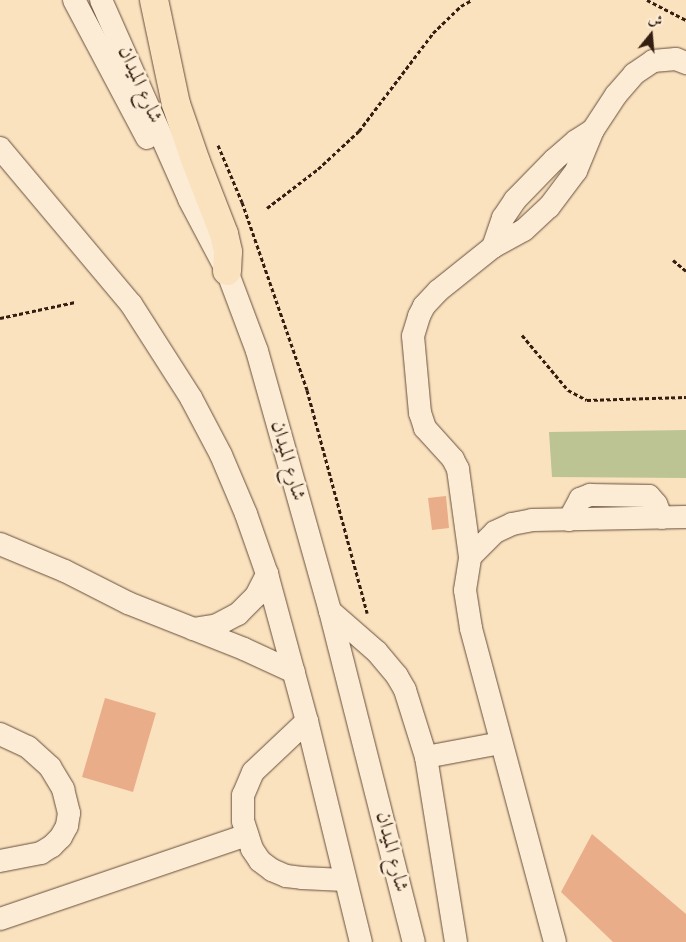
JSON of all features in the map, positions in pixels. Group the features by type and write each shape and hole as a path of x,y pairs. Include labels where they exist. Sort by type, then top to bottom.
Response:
{"main road":[{"path":"154,0 176,104 224,234 228,252 227,271"}],"street":[{"path":"74,0 174,187 180,195 189,199"},
{"name":"شارع الميدان","path":"101,0 189,199 227,271 256,351 330,611 414,942"},
{"path":"555,942 466,606 464,590 470,557 458,469 453,459 425,428 420,413 414,336 419,316 430,298 493,247 524,230 549,207 576,171 593,130 616,95 643,67 664,59 676,59 686,63"},
{"path":"493,247 503,218 515,200 554,160 593,130"},
{"path":"0,148 99,263 131,304 158,343 191,398 221,455 246,514 266,574 307,721 344,880 361,942"},
{"path":"470,557 495,532 512,524 532,520 686,517"},
{"path":"0,544 65,571 128,603 244,649 294,672"},
{"path":"192,629 216,625 238,614 256,596 266,574"},
{"path":"330,611 377,652 397,676 405,690 426,757 456,942"},
{"path":"307,721 261,762 246,783 242,808 247,835 252,849 260,861 272,870 286,876 344,880"},
{"path":"0,734 28,747 50,767 63,789 69,813 67,826 61,837 52,846 41,853 0,861"},
{"path":"426,757 501,743"},
{"path":"0,919 247,835"}],"path":[{"path":"267,208 318,169 359,132 433,33 455,11 472,0"},
{"path":"647,0 686,20"},
{"path":"217,140 242,202 307,390 367,614"},
{"path":"673,260 686,271"},
{"path":"0,318 75,302"},
{"path":"522,335 568,390 587,400 686,396"}],"green space":[{"path":"686,430 686,478 552,477 549,432"}],"building":[{"path":"446,496 449,528 432,530 428,498"},
{"path":"105,698 156,713 133,792 82,777"},
{"path":"592,834 686,914 686,942 613,942 561,892"}]}
